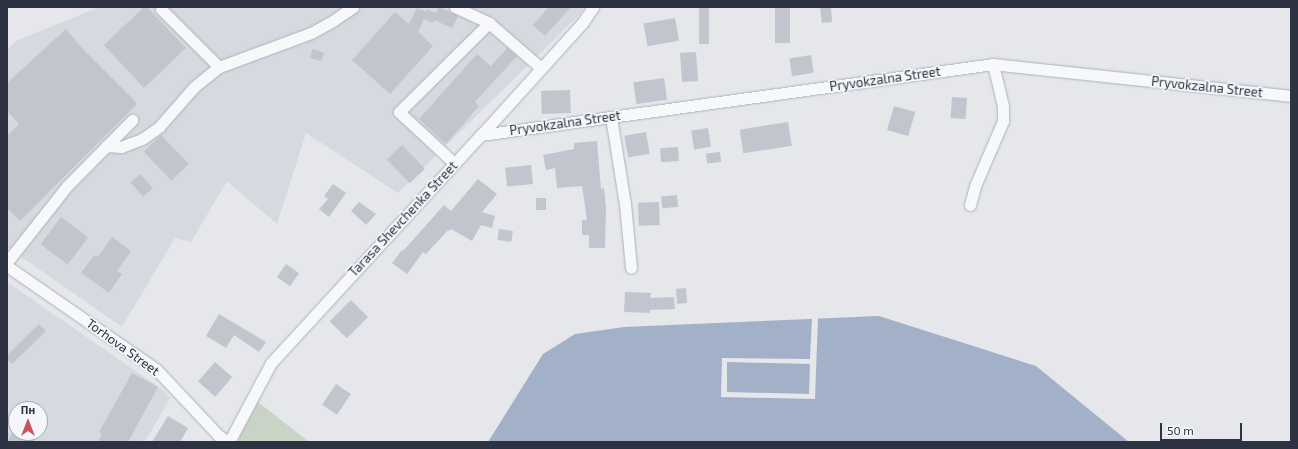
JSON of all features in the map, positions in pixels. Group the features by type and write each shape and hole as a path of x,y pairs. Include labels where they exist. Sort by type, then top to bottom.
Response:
{"street":[{"path":"106,146 121,147 142,139 159,127 194,87 219,67 311,33 353,7"},
{"path":"455,7 489,23 541,68"},
{"name":"Tarasa Shevchenka Street","path":"228,442 271,363 481,135 583,22 593,7"},
{"path":"161,8 219,67"},
{"path":"454,163 399,112 489,23"},
{"path":"970,205 975,186 1002,121 1003,106 993,64"},
{"name":"Pryvokzalna Street","path":"481,135 993,64 1291,96"},
{"path":"612,117 625,204 631,268"},
{"path":"7,262 67,186 132,120"},
{"name":"Torhova Street","path":"7,266 156,369 218,435 228,442"}],"shaded area":[{"path":"99,7 584,7 582,12 398,193 306,133 277,224 227,181 191,242 175,238 122,327 7,247 7,50 16,41"},
{"path":"7,282 163,390 170,398 145,442 7,442"}],"green space":[{"path":"258,402 309,442 237,442"}],"water":[{"path":"879,316 1036,366 1129,442 488,442 543,354 575,334 624,327"}],"pier":[{"path":"812,318 818,318 815,399 721,397 722,358 810,359","holes":["727,362 810,364 809,394 727,392"]}],"building":[{"path":"144,7 147,7 186,48 144,88 104,45"},
{"path":"439,7 458,16 452,28 434,20 433,23 424,19 418,32 433,46 390,94 352,60 395,12 409,24 417,8 426,12 427,9 436,13"},
{"path":"549,7 571,7 545,36 533,25"},
{"path":"699,7 709,7 709,44 699,44"},
{"path":"775,7 790,7 790,43 775,43"},
{"path":"820,7 831,7 832,22 822,23"},
{"path":"675,18 679,41 647,46 643,24"},
{"path":"66,29 82,48 136,102 136,105 20,221 7,208 7,136 19,124 7,111 7,83"},
{"path":"507,48 517,56 475,102 479,106 446,144 419,119 477,54 491,66"},
{"path":"313,49 324,53 321,62 310,57"},
{"path":"696,52 698,81 682,82 680,53"},
{"path":"811,55 814,73 792,76 789,58"},
{"path":"664,78 667,100 636,104 633,82"},
{"path":"570,90 571,113 542,114 541,91"},
{"path":"952,97 967,98 965,119 951,118"},
{"path":"894,106 915,112 908,136 887,130"},
{"path":"788,122 792,146 743,153 740,130"},
{"path":"708,128 711,147 694,149 691,131"},
{"path":"646,132 650,154 628,157 624,136"},
{"path":"161,135 189,164 172,180 144,152"},
{"path":"597,141 601,189 604,188 606,208 605,248 589,248 589,235 582,235 582,220 587,220 582,186 557,188 555,168 546,170 543,155 574,149 574,143"},
{"path":"402,145 425,169 410,183 387,160"},
{"path":"678,147 679,161 661,162 660,148"},
{"path":"720,152 721,162 707,163 706,153"},
{"path":"531,165 533,184 507,187 505,168"},
{"path":"140,174 153,188 143,197 130,183"},
{"path":"478,179 497,194 482,212 495,216 492,228 481,225 472,241 451,229 449,231 448,230 426,254 423,252 407,274 392,263 402,250 403,251 444,205 451,211"},
{"path":"333,184 346,193 329,217 319,209 328,199 324,196"},
{"path":"677,195 678,207 662,208 661,196"},
{"path":"536,198 546,198 546,210 536,210"},
{"path":"359,202 376,214 366,225 351,211"},
{"path":"659,202 660,225 639,226 638,203"},
{"path":"61,217 88,237 68,265 41,244"},
{"path":"499,229 513,231 511,242 497,240"},
{"path":"112,237 131,251 117,271 122,274 109,293 81,273 94,255 98,257"},
{"path":"286,264 299,273 290,286 277,277"},
{"path":"686,288 687,303 677,304 676,289"},
{"path":"625,292 651,293 650,298 674,297 675,309 650,310 650,313 624,312"},
{"path":"351,300 368,317 347,338 330,321"},
{"path":"219,314 266,342 259,352 234,335 226,348 206,336"},
{"path":"39,324 46,331 12,364 7,359 7,355"},
{"path":"215,362 232,377 215,397 198,382"},
{"path":"132,373 158,387 128,442 98,442 102,434 99,432"},
{"path":"336,384 351,394 337,415 322,405"},
{"path":"168,416 188,428 180,442 152,442"},
{"path":"8,440 36,442 7,442"}]}
